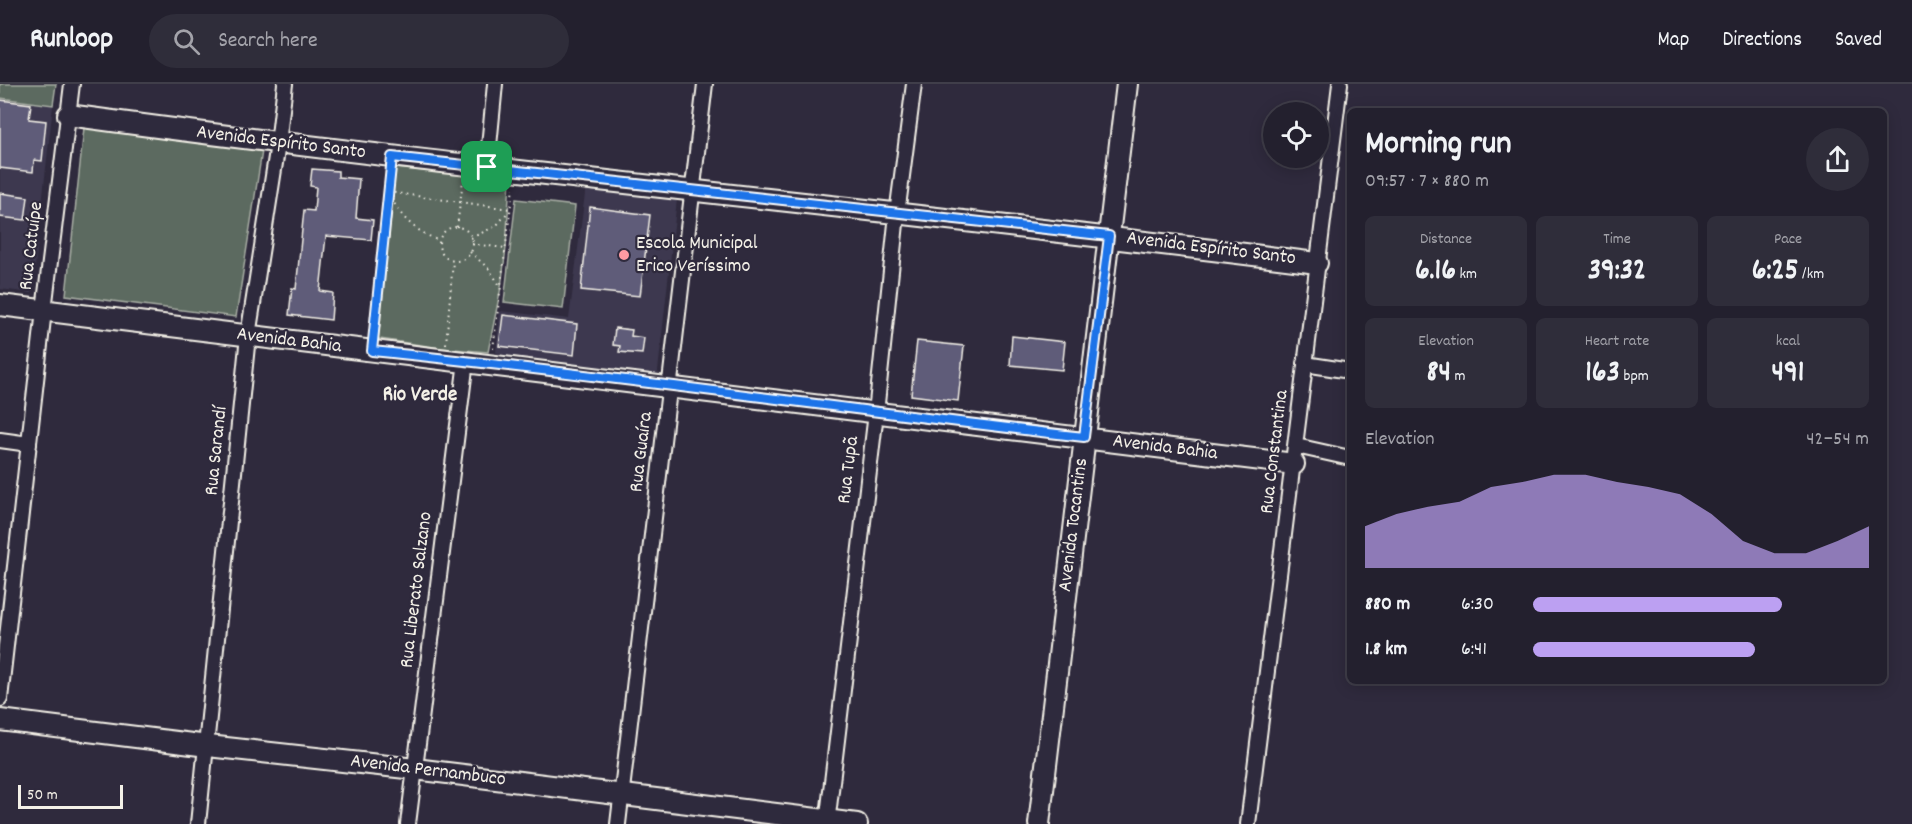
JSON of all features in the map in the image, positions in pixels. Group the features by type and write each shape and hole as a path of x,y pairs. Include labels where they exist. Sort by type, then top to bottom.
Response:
{"street":[{"name":"Rua Catuípe","path":"0,699 7,580 29,444 72,84"},
{"name":"Rua Sarandí","path":"198,824 208,746 248,336 285,84"},
{"path":"487,167 495,84"},
{"name":"Rua Guaíra","path":"618,824 705,84"},
{"name":"Rua Tupã","path":"827,823 914,84"},
{"name":"Avenida Tocantins","path":"1039,824 1127,84"},
{"name":"Rua Constantina","path":"1248,824 1340,84"},
{"name":"Avenida Espírito Santo","path":"68,115 278,144 1109,236 1317,263"},
{"name":"Avenida Bahia","path":"0,305 876,413 1084,437 1295,455"},
{"name":"Rua Liberato Salzano","path":"408,824 466,361"},
{"path":"1305,364 1347,371"},
{"path":"0,440 29,444"},
{"path":"1295,455 1347,458"},
{"name":"Avenida Pernambuco","path":"0,720 415,769 827,823 857,824"}],"path":[{"path":"372,351 392,157"},
{"path":"457,227 465,165"},
{"path":"491,364 516,171"},
{"path":"388,192 511,209"},
{"path":"388,192 406,222 416,230 439,241"},
{"path":"471,238 496,226 511,209"},
{"path":"457,227 466,231 472,244 470,252 463,259 453,261 444,256 439,241 448,229 457,227"},
{"path":"472,244 506,248"},
{"path":"470,252 489,269 501,287"},
{"path":"443,358 446,349 453,261"}],"shaded area":[{"path":"0,98 53,105 32,293 0,289"},
{"name":"Escola Municipal Erico Veríssimo","path":"586,186 677,199 657,380 496,353 500,311 569,319"}],"green space":[{"path":"0,84 56,84 53,105 0,98"},
{"path":"84,128 262,151 236,317 66,295"},
{"path":"394,168 510,179 506,248 488,352 373,338"},
{"path":"516,199 575,206 563,309 504,302"}],"building":[{"path":"0,100 31,104 29,119 46,121 42,161 34,160 33,172 0,168"},
{"path":"312,169 338,171 338,177 359,179 356,218 373,220 371,240 326,236 320,291 333,293 331,320 289,315 292,288 296,289 304,210 314,211 316,187 310,186"},
{"path":"0,193 28,197 25,220 0,217"},
{"path":"590,207 650,215 640,296 581,290"},
{"path":"503,315 577,324 574,355 499,346"},
{"path":"615,328 632,330 631,336 644,338 642,354 619,352 620,346 613,345"},
{"path":"1012,336 1065,342 1062,370 1010,365"},
{"path":"917,341 964,346 958,401 911,395"}],"place":[{"name":"Escola Municipal Erico Veríssimo","path":"624,255"}],"district":[{"name":"Rio Verde","path":"420,396"}],"route":[{"path":"392,157 487,167 1109,236 1084,437 372,351 392,157"}]}
